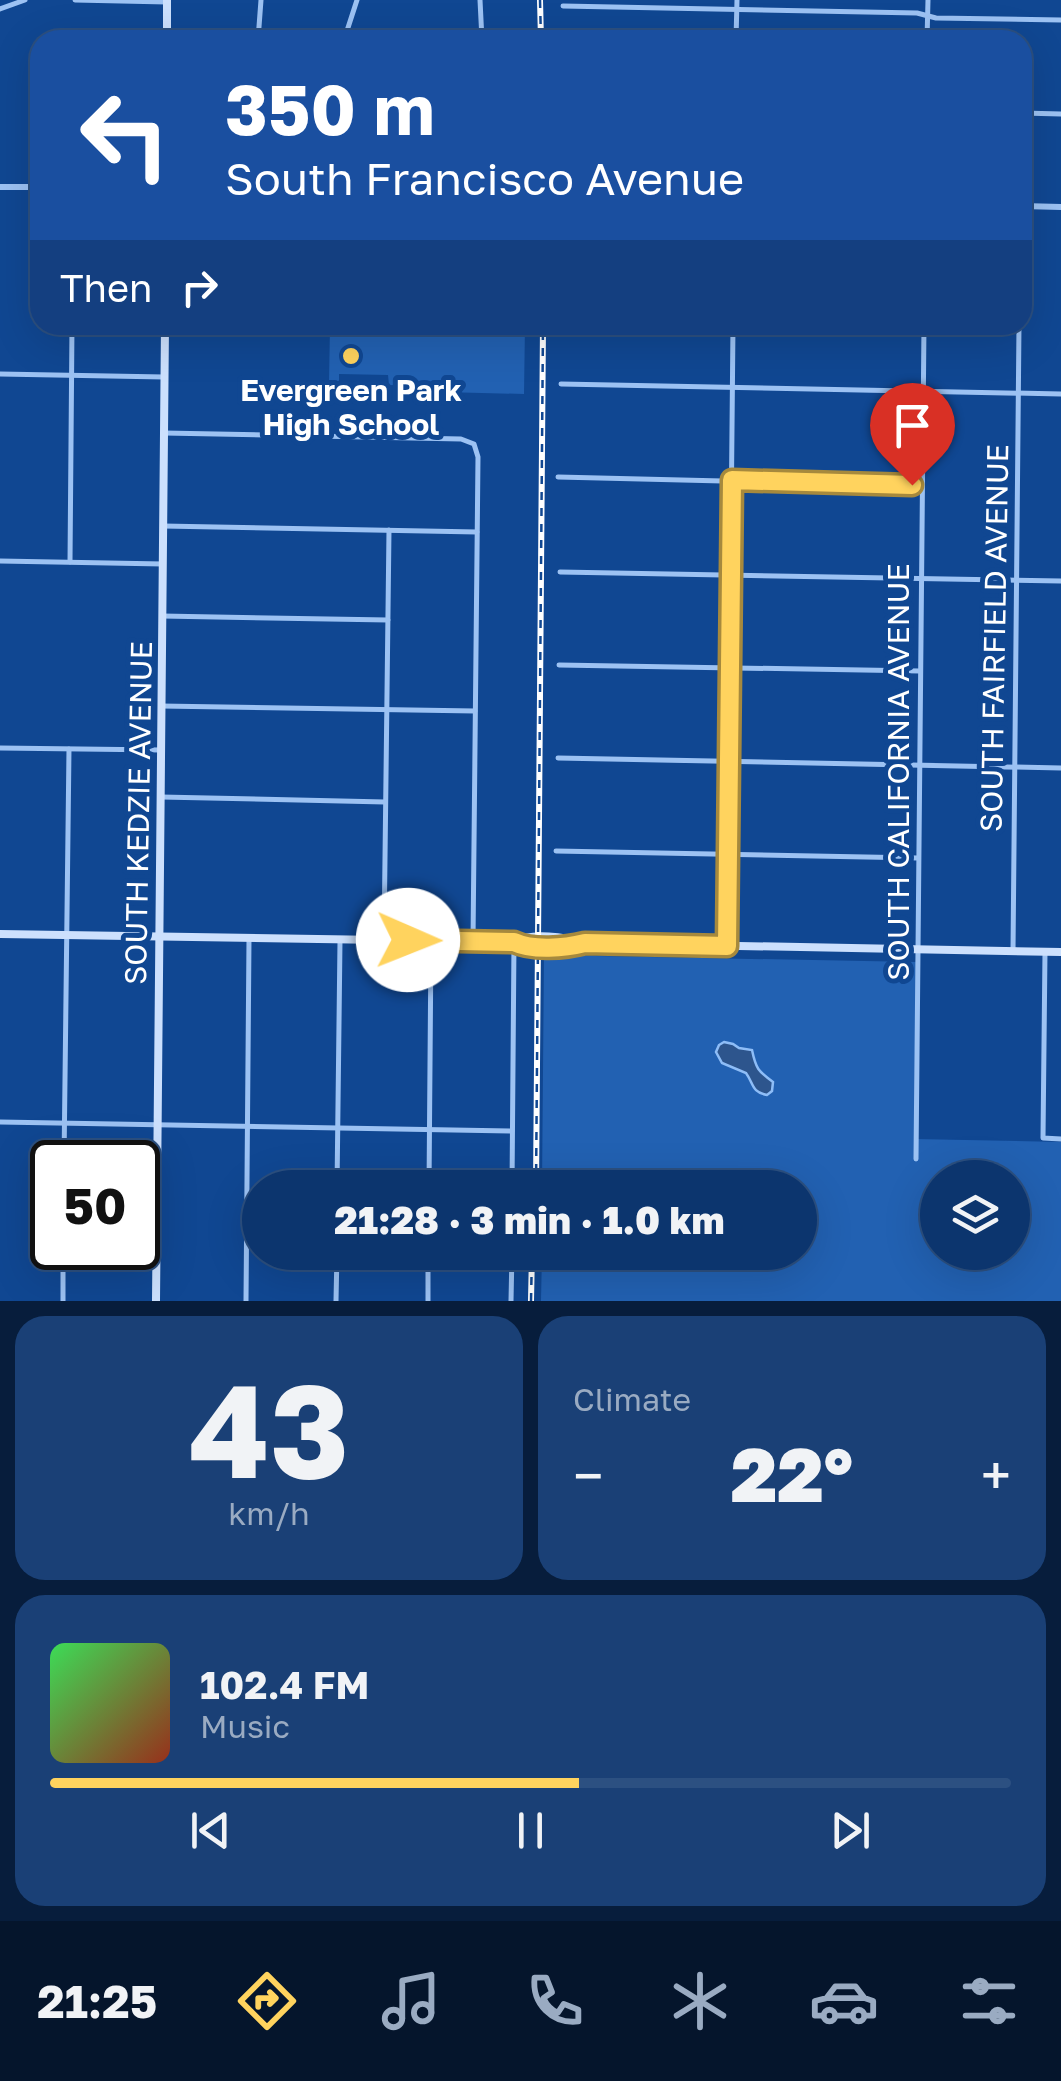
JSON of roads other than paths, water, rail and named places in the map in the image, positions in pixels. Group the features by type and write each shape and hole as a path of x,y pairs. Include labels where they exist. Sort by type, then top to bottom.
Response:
{"main road":[{"path":"167,1 167,30"},
{"name":"SOUTH KEDZIE AVENUE","path":"156,1301 164,335"},
{"path":"0,934 514,942 520,938 570,938 585,943 1061,952"}],"street":[{"path":"0,9 26,0"},
{"path":"75,0 167,1"},
{"path":"259,30 261,0"},
{"path":"347,30 357,0"},
{"path":"480,0 482,30"},
{"path":"736,0 736,30"},
{"path":"927,30 928,0"},
{"path":"563,6 1061,20"},
{"path":"1032,113 1061,114"},
{"path":"0,187 30,187"},
{"path":"1032,206 1061,207"},
{"path":"70,562 72,335"},
{"path":"727,946 733,335"},
{"name":"SOUTH CALIFORNIA AVENUE","path":"916,1159 924,335"},
{"name":"SOUTH FAIRFIELD AVENUE","path":"1014,951 1019,335"},
{"path":"0,374 164,377"},
{"path":"562,384 1061,394"},
{"path":"164,433 460,439 474,444 478,458 473,941"},
{"path":"558,477 922,486"},
{"path":"163,526 477,532"},
{"path":"384,940 389,530"},
{"path":"0,561 162,564"},
{"path":"560,572 1061,581"},
{"path":"162,616 388,620"},
{"path":"559,665 920,670"},
{"path":"161,706 476,711"},
{"path":"0,748 161,750"},
{"path":"64,1140 69,748"},
{"path":"558,758 1061,768"},
{"path":"160,797 385,802"},
{"path":"556,852 918,858"},
{"path":"246,1301 250,938"},
{"path":"337,1170 340,940"},
{"path":"429,1170 431,941"},
{"path":"512,1170 514,942"},
{"path":"1044,952 1042,1138 1061,1139"},
{"path":"0,1122 512,1131"},
{"path":"63,1270 63,1301"},
{"path":"336,1270 336,1301"},
{"path":"428,1270 428,1301"},
{"path":"511,1301 512,1270"}],"railway":[{"path":"540,0 541,30"},
{"path":"536,1170 543,335"},
{"path":"531,1301 532,1270"}],"place":[{"name":"Evergreen Park High School","path":"351,356"}]}
